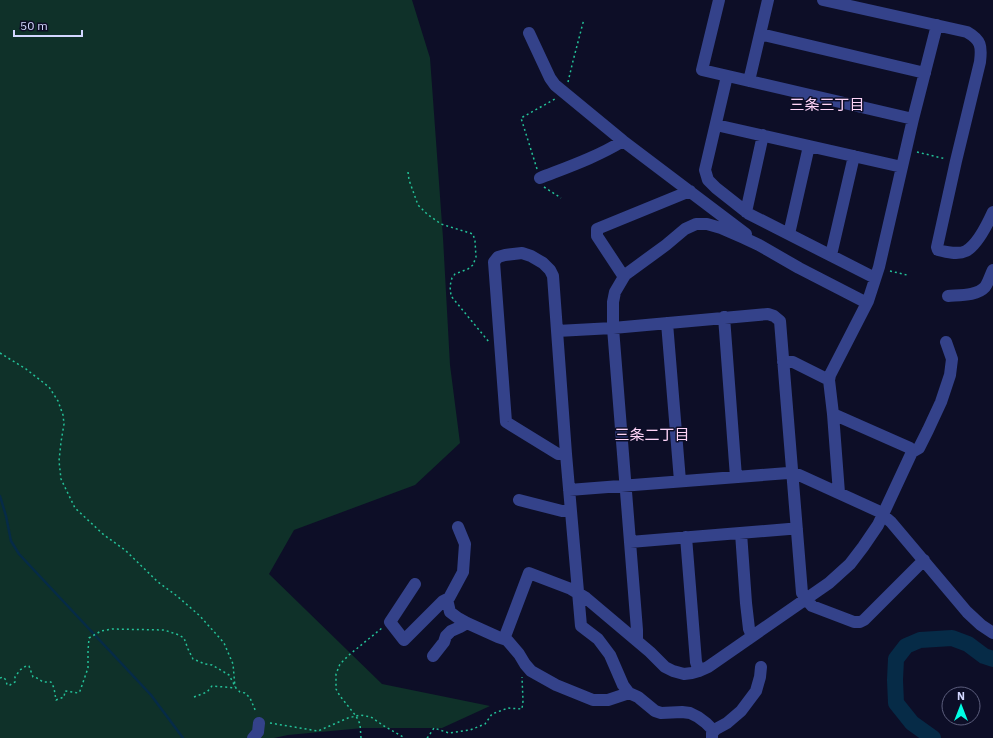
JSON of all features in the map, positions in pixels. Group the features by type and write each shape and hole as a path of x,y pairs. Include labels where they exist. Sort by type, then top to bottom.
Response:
{"street":[{"path":"720,0 702,70 914,119"},
{"path":"749,80 768,0"},
{"path":"823,0 967,32 978,40 981,47 980,62 951,160 937,247 938,250 951,253 966,251 977,242 993,212"},
{"path":"840,494 829,380 830,375 867,304 872,291 902,167 912,150 914,119 937,25"},
{"path":"529,33 550,78 555,85 624,141 739,227 759,245"},
{"path":"760,34 925,73"},
{"path":"727,76 705,170 708,180 746,212 789,234 831,255 877,272 890,271"},
{"path":"716,124 902,167"},
{"path":"746,212 763,135"},
{"path":"540,178 584,161 611,149 624,141"},
{"path":"789,234 809,146"},
{"path":"831,255 854,156"},
{"path":"624,277 597,236 597,229 690,191"},
{"path":"637,641 613,328 613,302 615,292 625,275 685,229 696,224 707,224 721,228 759,245 867,304"},
{"path":"566,454 558,454 506,422 494,262 498,257 522,253 531,256 543,263 550,270 553,276 566,454 581,626 598,639 610,656 623,685 629,693 638,697 655,711 661,713 690,713 706,722 713,735"},
{"path":"948,296 974,293 981,290 985,286 993,270"},
{"path":"557,332 724,317 768,314 774,316 780,322 802,593 812,606 854,622 860,622 864,620 924,560"},
{"path":"724,317 736,477"},
{"path":"667,323 680,481"},
{"path":"504,639 530,573 571,589 586,598 665,667 684,674 700,671 708,667 829,583 850,564 863,547 883,515 912,452 919,448 941,402 950,376 952,360 946,342"},
{"path":"783,362 793,362 829,380"},
{"path":"833,414 910,448 912,452"},
{"path":"569,490 793,473 799,475 878,511 883,515 924,560 967,612 981,625 993,633"},
{"path":"519,500 571,512"},
{"path":"415,584 390,622 404,640 449,598 463,572 465,544 458,527"},
{"path":"630,542 741,532 797,529"},
{"path":"741,532 746,603 749,629 752,636"},
{"path":"686,537 696,662 700,671"},
{"path":"447,599 450,612 458,618 507,640 531,671 556,685 593,700 608,700 629,693"},
{"path":"433,656 451,631 467,622"},
{"path":"713,735 716,729 728,722 740,711 756,691 760,677 760,667"},
{"path":"253,738 258,732 259,723"}],"path":[{"path":"561,198 544,187 521,118 566,94 572,61 584,19"},
{"path":"912,150 951,160"},
{"path":"408,172 409,180 418,206 441,224 473,234 476,257 473,265 456,274 452,278 450,286 451,296 490,343 500,345"},
{"path":"890,271 907,275"},
{"path":"0,353 26,369 49,387 58,401 63,415 64,424 59,460 61,479 75,508 104,535 125,550 158,582 200,616 224,643 233,664 236,688"},
{"path":"361,738 360,724 356,716 336,689 336,674 340,664 349,655 390,622"},
{"path":"0,678 3,677 6,680 7,685 10,685 15,682 15,677 20,670 26,666 29,666 33,677 43,682 52,682 56,700 64,697 65,691 78,693 80,691 88,668 89,638 101,631 112,629 164,630 184,638 193,659 212,666 229,675 236,688 250,698 259,723 274,723 318,731 348,718 360,715 371,717 406,738"},
{"path":"427,738 434,728 449,733 470,730 485,724 492,714 508,708 522,709 522,673"},
{"path":"194,697 206,692 212,686 236,688"}],"green space":[{"path":"0,0 412,0 430,58 443,238 450,365 460,443 415,485 294,530 269,574 382,684 490,706 442,728 363,728 288,735 274,738 0,738"}],"waterway":[{"path":"0,496 11,541 19,554 151,695 183,738"},
{"path":"933,738 912,723 896,703 896,659 906,646 920,640 952,638 968,644 984,656 993,659"}],"district":[{"name":"三条三丁目","path":"827,104"},
{"name":"三条二丁目","path":"652,434"}]}
